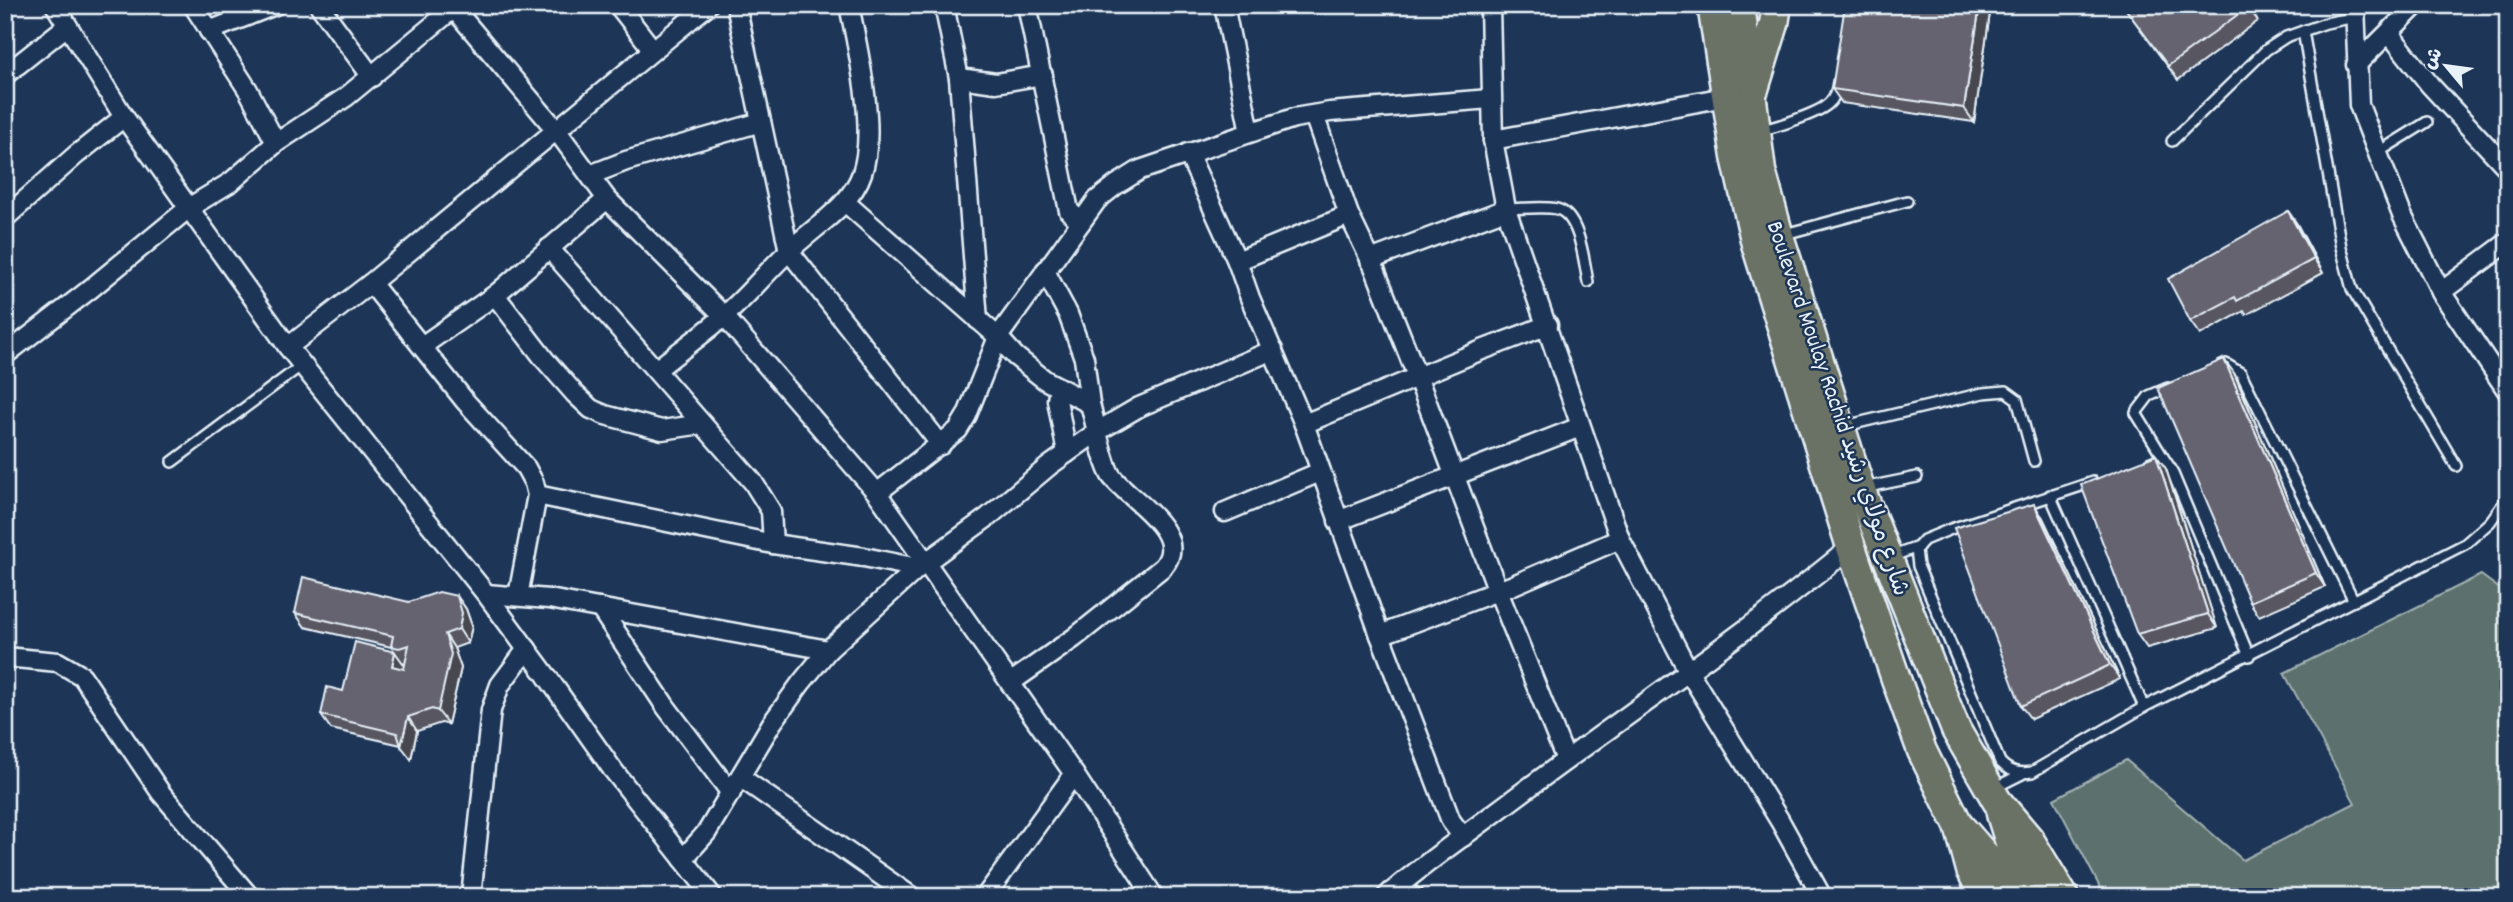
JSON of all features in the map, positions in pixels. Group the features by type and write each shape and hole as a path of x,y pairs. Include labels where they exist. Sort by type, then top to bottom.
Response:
{"main road":[{"name":"Boulevard Moulay Rachid شارع مولاي رشيد","path":"1712,5 1738,96 1755,131 1768,240"},
{"name":"Boulevard Moulay Rachid شارع مولاي رشيد","path":"1740,5 1735,157 1768,240 1847,491 1851,547 1922,751 1959,826 1971,870 1985,897"},
{"path":"1738,96 1765,57 1777,5"},
{"name":"Boulevard Moulay Rachid شارع مولاي رشيد","path":"1847,491 1887,558 1956,730 1993,796 2029,839 2064,897"},
{"path":"1993,796 2012,849 2038,897"},
{"path":"1959,826 1990,861 2009,897"}],"street":[{"path":"55,5 124,117 288,347 486,594 613,770 713,897"},
{"path":"192,5 248,90 276,143"},
{"path":"209,31 275,5"},
{"path":"318,5 372,77"},
{"path":"618,5 653,50"},
{"path":"288,347 371,283 708,5"},
{"path":"736,5 789,251 941,445"},
{"path":"656,370 724,316 789,251 845,202 863,173 867,150 866,114 859,52 849,5"},
{"path":"944,5 959,78 978,320"},
{"path":"1224,5 1250,132"},
{"path":"1490,5 1493,140 1506,209 1620,539 1689,672 1780,821 1822,897"},
{"path":"2356,65 2416,5"},
{"path":"1032,6 1069,211 1081,222"},
{"path":"5,355 190,207 231,182 276,143 372,77 453,7 557,131 607,199 724,316 877,493 922,566 1074,774 1154,897"},
{"path":"2355,11 2359,105 2402,215 2441,292 2508,392"},
{"path":"5,75 67,26"},
{"path":"2389,33 2430,85 2508,169"},
{"path":"959,78 996,83 1043,75"},
{"path":"1493,140 1738,96"},
{"path":"877,493 958,430 967,415 998,337 1097,200 1116,185 1140,170 1294,118 1490,99"},
{"path":"1314,115 1349,215 1417,376 1498,591 1566,760"},
{"path":"5,218 124,117"},
{"path":"590,175 626,161 761,122"},
{"path":"1188,153 1237,261 1304,424 1451,821 1463,837"},
{"path":"422,346 495,295 607,199"},
{"path":"845,202 998,337 1015,356 1059,389 1090,404"},
{"path":"1370,260 1506,209"},
{"path":"1237,261 1349,215"},
{"path":"549,247 753,482 771,511 773,544"},
{"path":"2441,292 2504,252"},
{"path":"1010,683 1163,567 1171,554 1172,546 1165,532 1111,475 1090,404 1084,358 1068,314 1045,271"},
{"path":"371,283 465,401 526,468 534,483 537,495 518,596"},
{"path":"495,295 545,360 591,409 624,421 662,430 702,424"},
{"path":"1304,424 1548,325"},
{"path":"683,859 707,832 772,723 801,683 828,650 922,566 1098,431 1139,407 1273,350"},
{"path":"1059,389 1057,400 1067,453"},
{"path":"1338,521 1580,427"},
{"path":"1225,512 1320,472"},
{"path":"537,495 773,544 922,566"},
{"path":"1380,635 1498,591 1620,539"},
{"path":"1389,894 1566,760 1689,672 1851,547"},
{"path":"486,594 600,608 828,650"},
{"path":"600,608 666,707 736,785 912,897"},
{"path":"471,897 491,710 500,685 527,649"},
{"path":"5,657 58,662 82,676 161,793 250,897"},
{"path":"985,897 1074,774"},
{"path":"1389,894 1415,897"}],"lane":[{"path":"2172,141 2266,50 2286,37 2355,11"},
{"path":"2303,31 2341,247 2352,289 2456,466"},
{"path":"1755,131 1776,128 1829,104 1838,88 1839,69"},
{"path":"2378,153 2427,122"},
{"path":"1768,240 1907,201"},
{"path":"1506,209 1557,209 1568,215 1575,225 1588,282"},
{"path":"2214,369 2226,364 2241,373 2354,601"},
{"path":"172,462 302,365"},
{"path":"2178,384 2149,396 2136,413 2171,469 2249,656"},
{"path":"1828,430 1983,393 2006,391 2017,399 2034,461"},
{"path":"2137,468 2163,457"},
{"path":"1847,491 1917,477"},
{"path":"1887,558 1917,547 1924,540 1951,529 2099,480"},
{"path":"2050,495 2144,707"},
{"path":"1993,796 2022,774 2032,772 2144,707 2465,544 2490,522 2508,497"},
{"path":"1917,547 1919,566 2000,762 2011,771 2022,774"}],"green space":[{"path":"2481,575 2508,595 2508,897 2105,897 2054,799 2126,760 2243,860 2355,803 2284,673"}],"building":[{"path":"1845,5 1980,5 1964,108 1832,89"},
{"path":"2130,5 2248,7 2168,66 2125,8"},
{"path":"2288,211 2314,259 2237,301 2235,297 2190,321 2168,279"},
{"path":"2224,359 2316,573 2250,602 2158,388"},
{"path":"2156,455 2208,614 2137,634 2081,485"},
{"path":"2034,504 2110,665 2021,706 1954,528"},
{"path":"303,577 409,602 439,592 457,596 462,613 459,629 445,634 451,654 438,711 432,709 408,717 401,746 397,733 321,715 327,687 343,691 355,642 395,652 392,666 404,669 409,645 399,648 391,646 393,636 295,613"}]}
